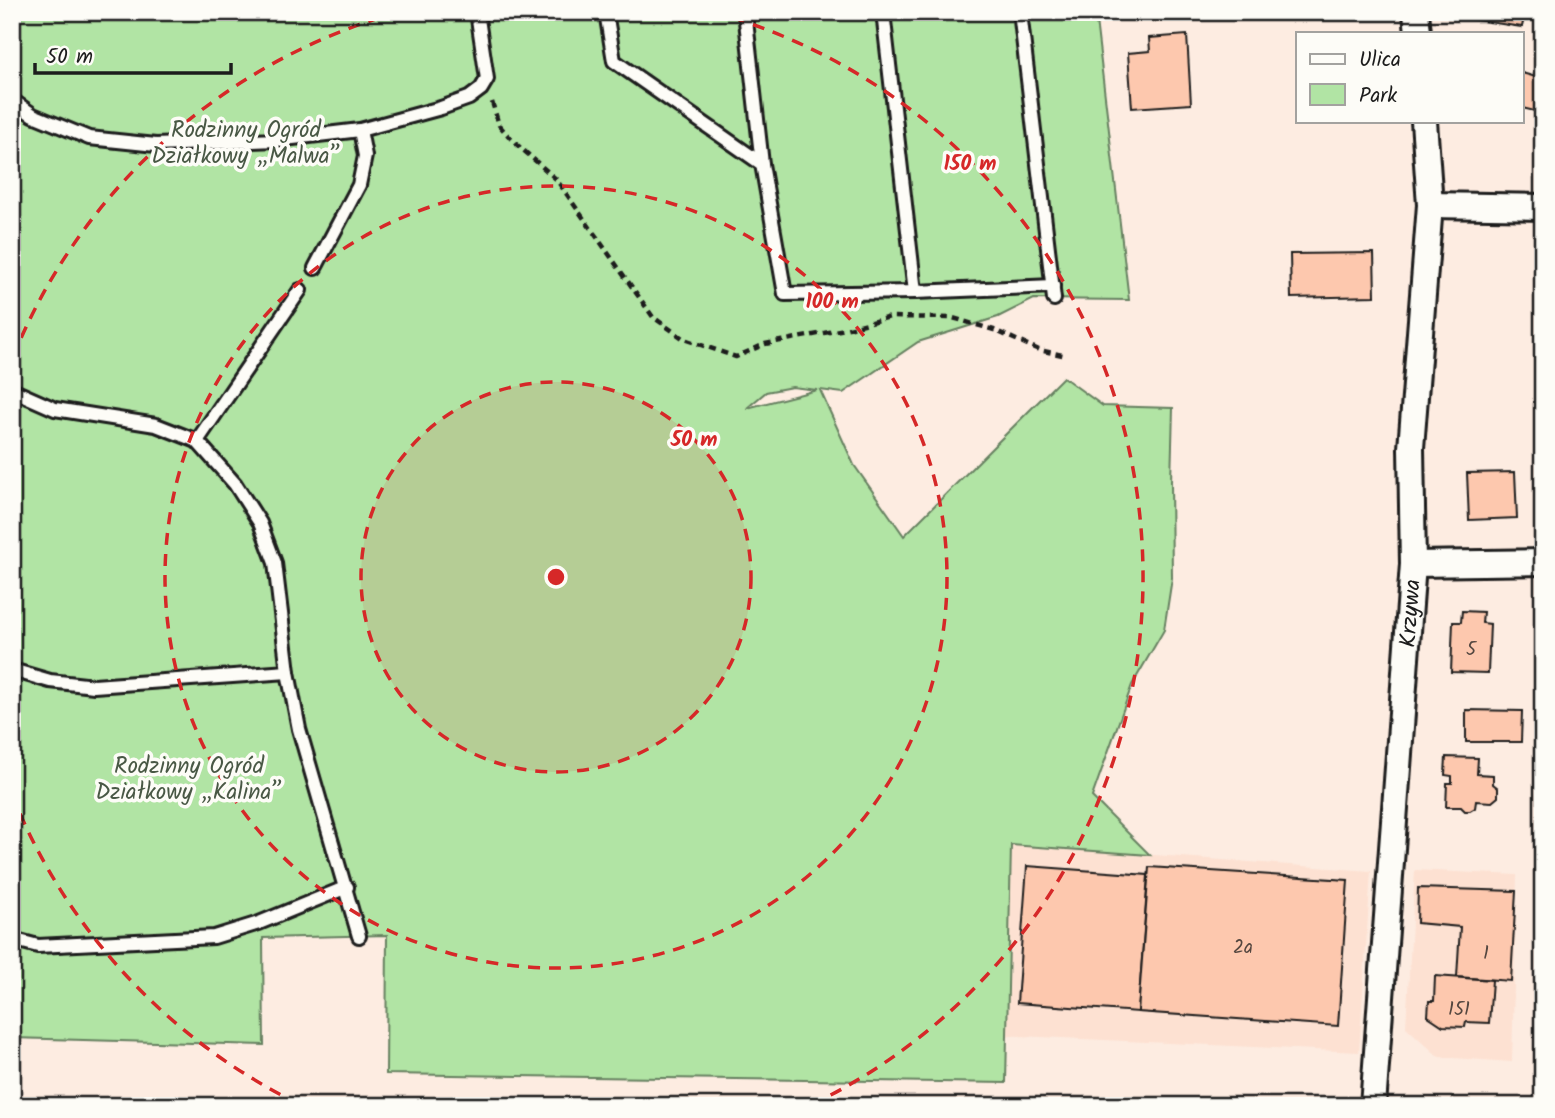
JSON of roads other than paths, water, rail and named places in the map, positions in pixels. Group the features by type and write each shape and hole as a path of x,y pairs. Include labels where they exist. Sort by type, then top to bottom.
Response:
{"street":[{"path":"1416,12 1418,32"},
{"name":"Krzywa","path":"1373,1106 1413,564 1411,448 1430,205 1424,122"},
{"path":"1430,205 1543,207"},
{"path":"1413,564 1543,562"}],"lane":[{"path":"12,100 33,116 89,138 156,145 276,139 360,130 441,108 469,98 481,89 487,79 477,12"},
{"path":"606,12 614,61 762,164"},
{"path":"745,12 762,164 785,294 1053,292 1020,12"},
{"path":"883,12 915,292"},
{"path":"315,268 359,185 365,156 360,130"},
{"path":"197,441 300,290"},
{"path":"12,390 55,409 156,425 197,441 235,484 260,523 275,563 288,673 299,729 347,887 359,936"},
{"path":"12,670 50,681 94,686 288,673"},
{"path":"12,939 38,946 214,937 259,923 347,887"}],"park label":[{"name":"Rodzinny Ogród Działkowy „Malwa”","path":"246,142"},
{"name":"Rodzinny Ogród Działkowy „Kalina”","path":"189,778"}]}
